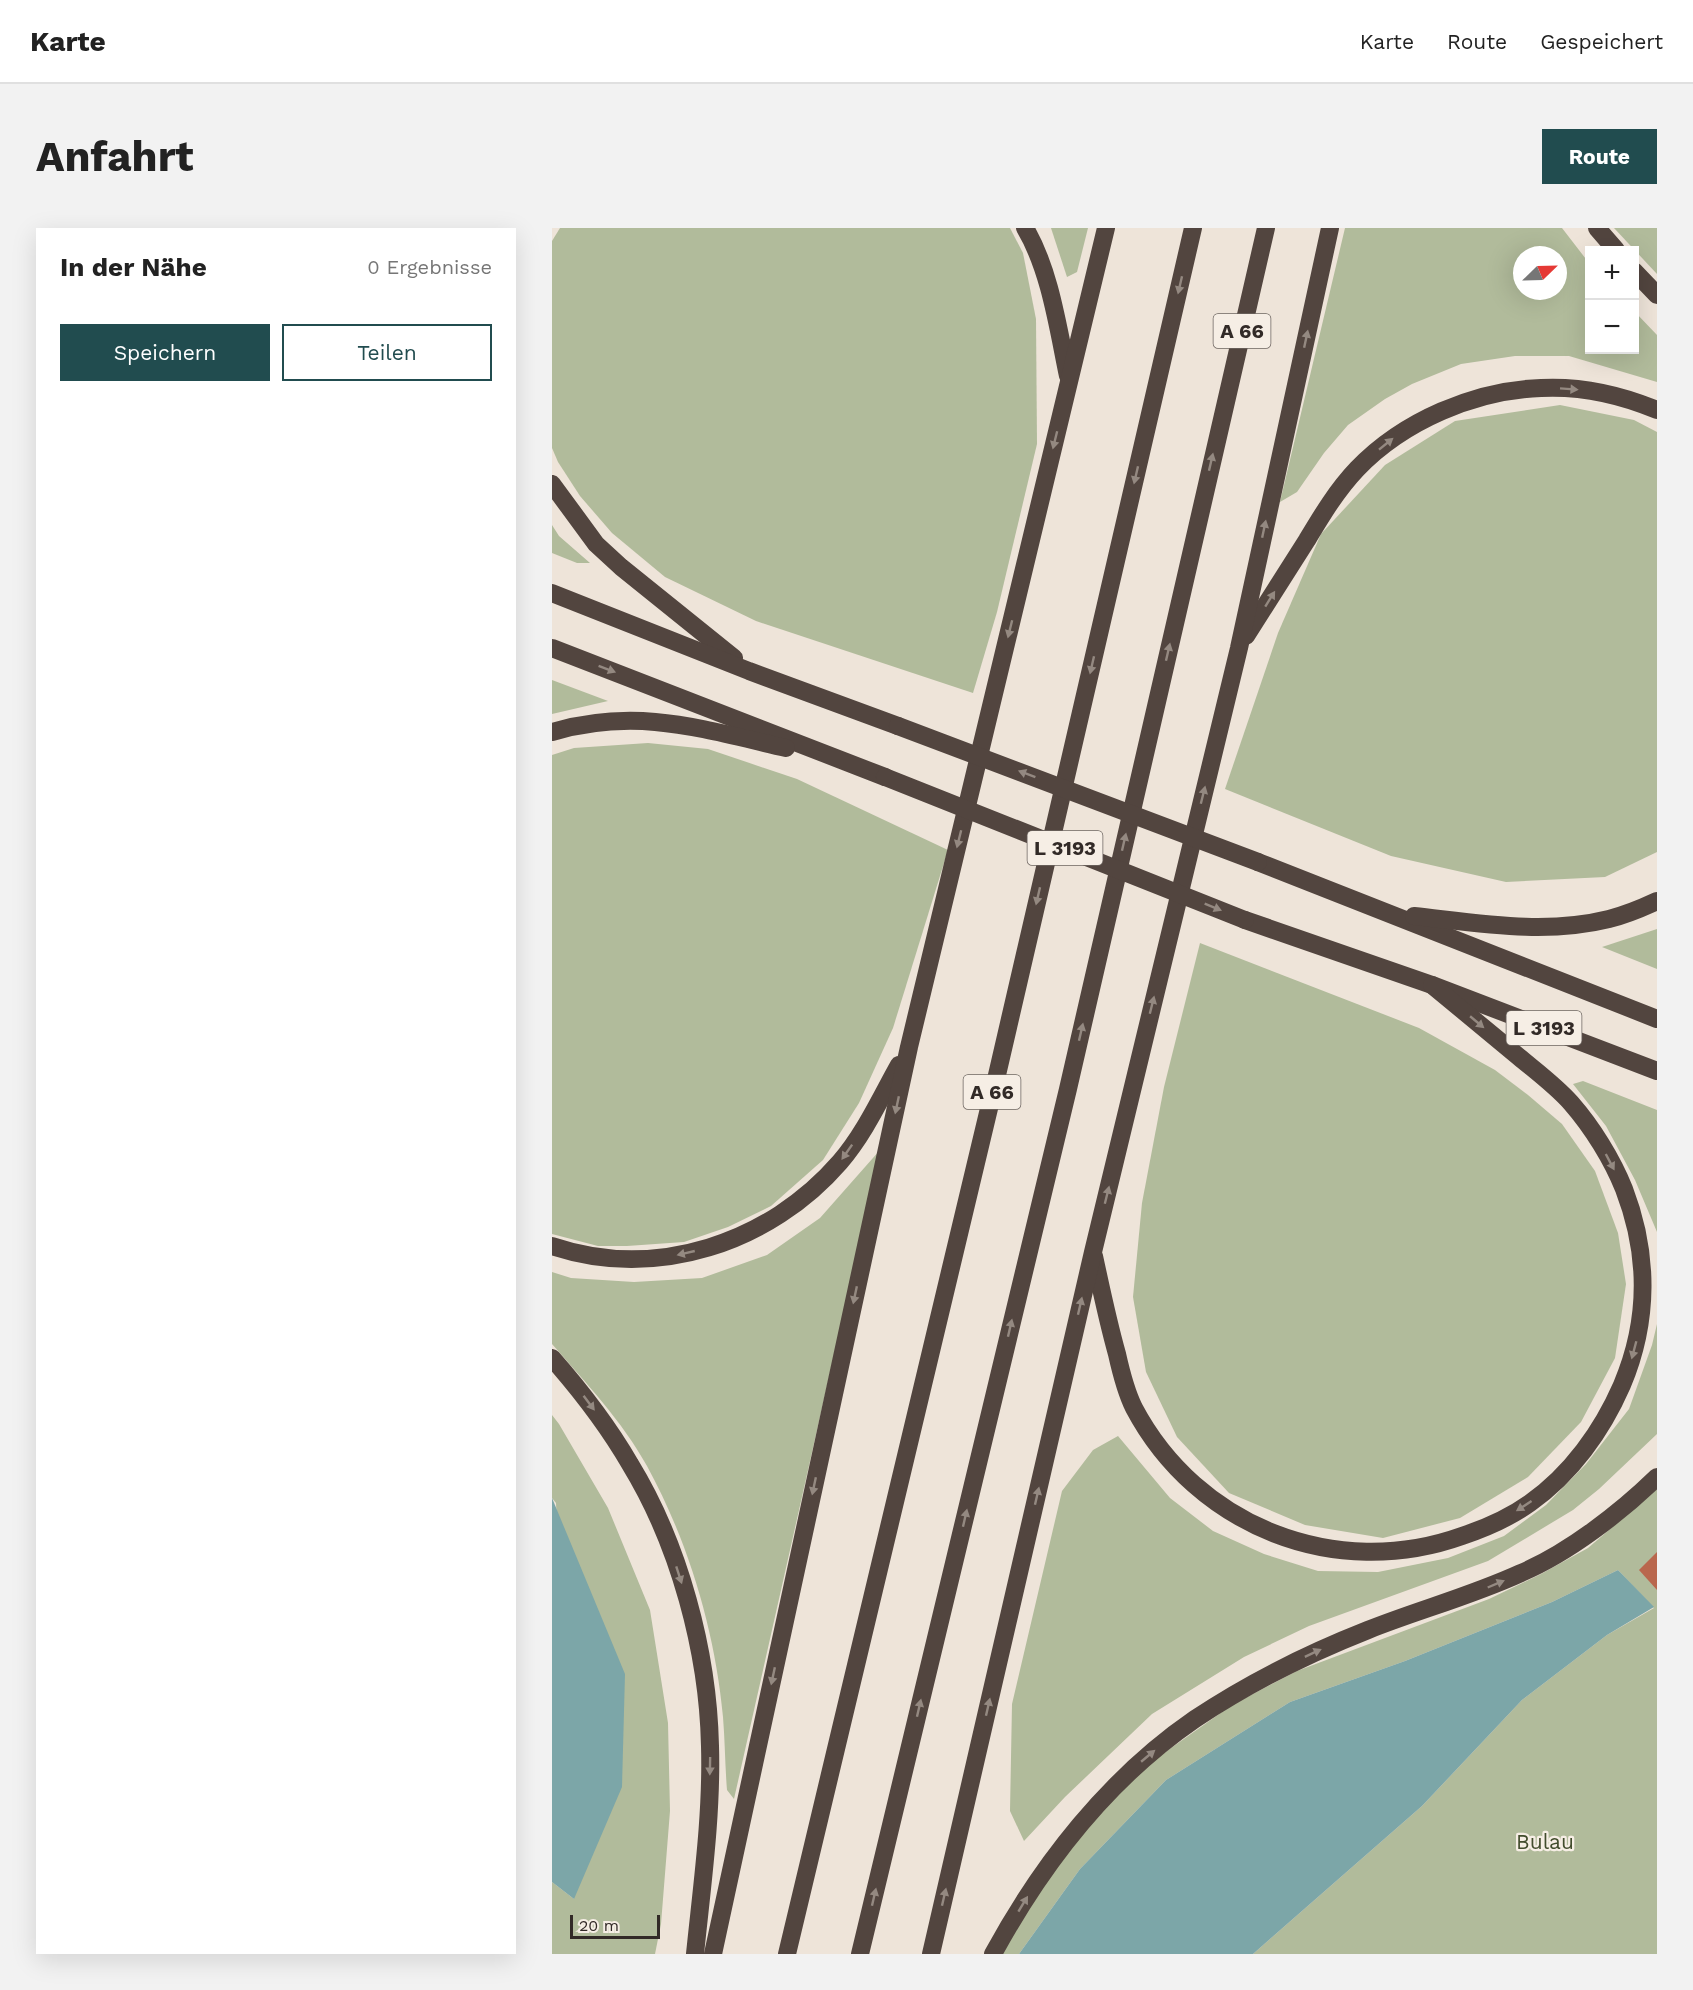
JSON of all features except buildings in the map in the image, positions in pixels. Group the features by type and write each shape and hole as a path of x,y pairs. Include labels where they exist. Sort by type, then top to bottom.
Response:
{"highway":[{"path":"1025,228 1042,267 1057,321 1069,383"},
{"path":"713,1954 909,1047 1106,228"},
{"name":"A 66","path":"787,1954 997,1074 1193,228"},
{"name":"A 66","path":"860,1954 1070,1077 1266,228"},
{"path":"931,1954 1093,1252 1239,648 1330,228"},
{"path":"1597,228 1613,246"},
{"path":"1639,275 1657,295"},
{"path":"1239,648 1335,495 1373,455 1415,424 1472,401 1499,393 1541,388 1601,393 1657,410"},
{"path":"552,484 596,544 749,671"},
{"name":"L 3193","path":"552,593 749,671 1258,862 1657,1019"},
{"name":"L 3193","path":"552,648 849,762 1245,920 1432,985 1657,1071"},
{"path":"552,732 597,722 624,720 664,722 849,762"},
{"path":"1391,914 1498,925 1548,927 1610,919 1657,901"},
{"path":"1093,1252 1122,1375 1133,1406 1167,1457 1189,1480 1208,1496 1252,1525 1315,1547 1366,1552 1402,1551 1429,1547 1484,1529 1508,1517 1552,1486 1600,1430 1628,1370 1642,1314 1644,1279 1635,1222 1623,1187 1590,1128 1570,1102 1432,985"},
{"path":"552,1246 578,1254 604,1257 656,1258 712,1247 759,1228 803,1198 842,1159 864,1128 909,1047"},
{"path":"552,1358 586,1400 631,1465 650,1500 679,1573 694,1624 702,1667 710,1745 709,1818 695,1954"},
{"path":"993,1954 1027,1897 1058,1852 1083,1822 1137,1766 1194,1720 1276,1671 1326,1647 1488,1587 1559,1554 1657,1477"}],"green space":[{"path":"560,228 1010,228 1023,253 1036,319 1037,444 997,612 973,693 756,621 665,577 612,533 580,496 558,462 552,448 552,241"},
{"path":"1051,228 1088,228 1077,272 1067,277"},
{"path":"1345,228 1562,228 1585,258 1585,354 1639,354 1639,316 1657,335 1657,382 1569,356 1515,356 1461,364 1412,384 1385,399 1348,425 1324,453 1297,492 1280,502"},
{"path":"1614,228 1657,228 1657,274 1639,255 1639,246 1631,246"},
{"path":"1560,405 1634,420 1657,432 1657,852 1605,877 1506,882 1391,856 1225,789 1278,633 1321,534 1385,465 1455,421"},
{"path":"552,525 559,536 590,563 577,563 552,553"},
{"path":"552,680 608,701 552,714"},
{"path":"648,743 708,749 797,779 948,850 893,1028 859,1103 823,1160 771,1206 728,1227 684,1242 598,1246 552,1234 552,755 574,748"},
{"path":"1657,929 1657,969 1602,947"},
{"path":"1200,943 1419,1028 1495,1070 1562,1124 1595,1171 1618,1233 1626,1284 1615,1358 1581,1422 1528,1477 1460,1518 1383,1538 1305,1525 1229,1493 1177,1437 1146,1372 1133,1297 1142,1203 1164,1087"},
{"path":"1583,1081 1657,1110 1657,1232 1635,1180 1606,1126 1573,1084"},
{"path":"880,1150 734,1799 727,1790 719,1685 714,1652 698,1588 662,1495 637,1449 603,1403 552,1344 552,1272 571,1278 634,1282 702,1278 767,1255 820,1218"},
{"path":"1657,1324 1657,1434 1599,1489 1573,1510 1488,1561 1309,1626 1244,1657 1152,1714 1065,1797 1024,1841 1010,1811 1012,1704 1062,1491 1093,1450 1118,1436 1170,1498 1213,1531 1264,1554 1318,1571 1378,1572 1448,1558 1504,1536 1546,1505 1586,1464 1629,1409 1652,1345"},
{"path":"552,1415 608,1508 650,1610 668,1723 670,1811 661,1924 655,1954 552,1954 552,1882 574,1899 556,1503 552,1498"},
{"name":"Bulau","path":"1657,1489 1657,1954 1253,1954 1422,1806 1522,1700 1607,1635 1654,1608 1618,1570 1552,1602 1405,1661 1290,1702 1166,1780 1080,1869 1019,1954 995,1954 1053,1862 1137,1772 1232,1705 1297,1671 1489,1599 1541,1574 1588,1548"}],"water":[{"path":"552,1498 625,1674 622,1787 574,1899 552,1882"},
{"path":"1618,1570 1654,1607 1607,1635 1522,1700 1422,1806 1253,1954 1019,1954 1080,1869 1166,1780 1290,1702 1405,1661 1552,1602"}]}
